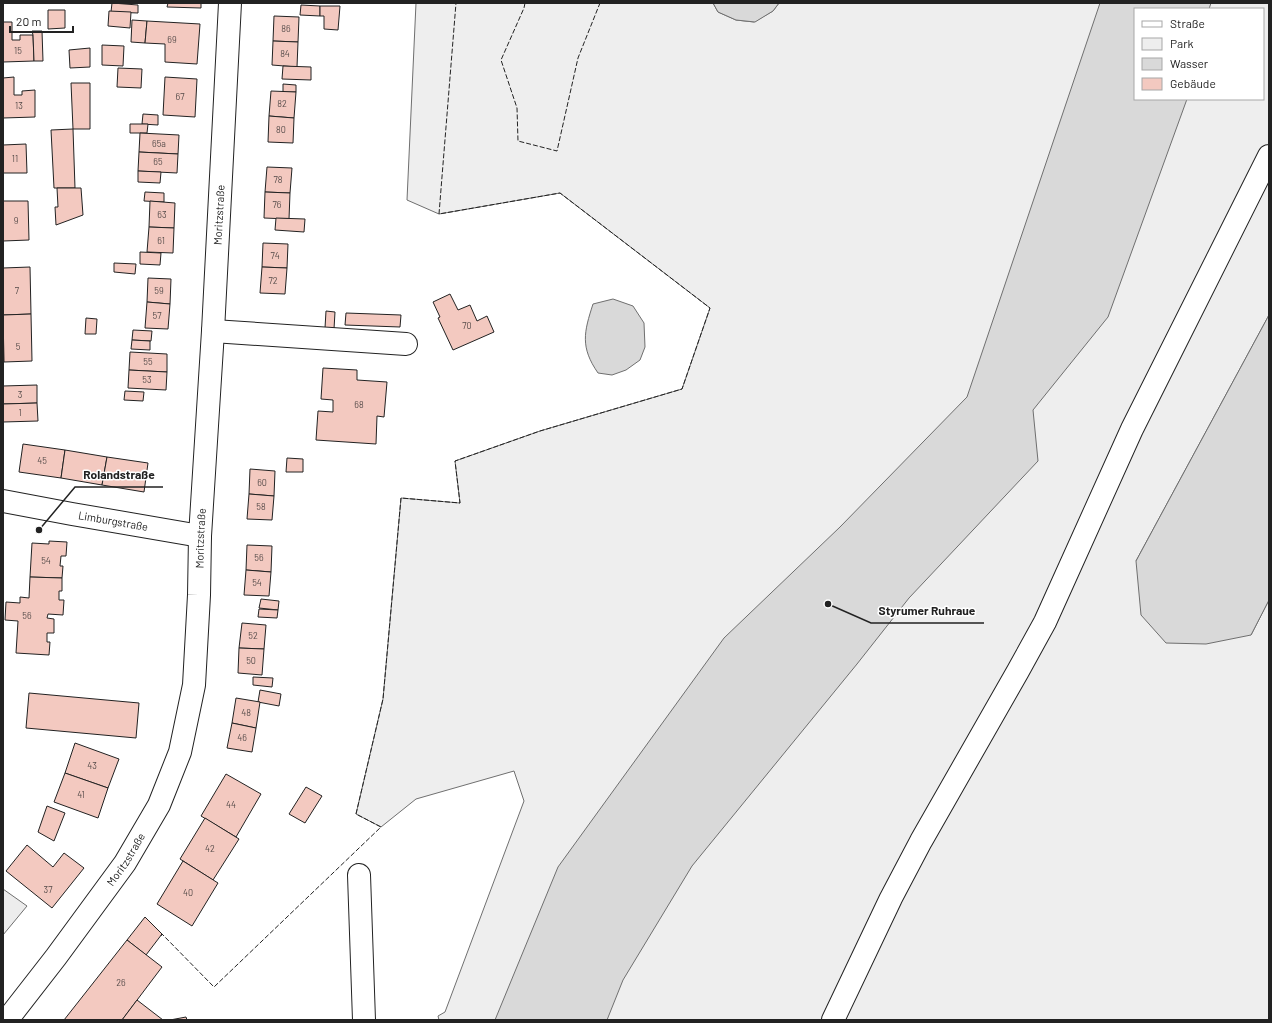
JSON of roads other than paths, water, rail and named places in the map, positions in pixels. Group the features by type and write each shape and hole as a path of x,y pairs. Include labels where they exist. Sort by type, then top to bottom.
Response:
{"main road":[{"name":"Moritzstraße","path":"7,1020 125,863 158,805 180,752 194,685 199,595 200,536 213,331 230,3"},
{"path":"833,1020 921,841 1045,622 1132,429 1269,156"},
{"path":"213,331 406,344"},
{"name":"Limburgstraße","path":"3,501 200,536"},
{"path":"359,875 364,1020"}],"water":[{"path":"713,3 779,3 773,11 755,22 736,20 718,12"},
{"path":"1100,3 1211,3 1209,8 1134,8 1134,100 1187,100 1108,317 1033,410 1038,461 909,598 692,866 623,980 607,1020 495,1020 558,867 724,638 840,527 967,397"},
{"path":"613,299 633,306 644,323 645,347 640,360 626,370 612,375 598,373 588,355 585,339 587,323 593,304"},
{"path":"1269,315 1269,600 1251,635 1206,644 1166,643 1141,615 1136,561"}],"place":[{"name":"Rolandstraße","path":"39,530"},
{"name":"Styrumer Ruhraue","path":"828,604"}]}
